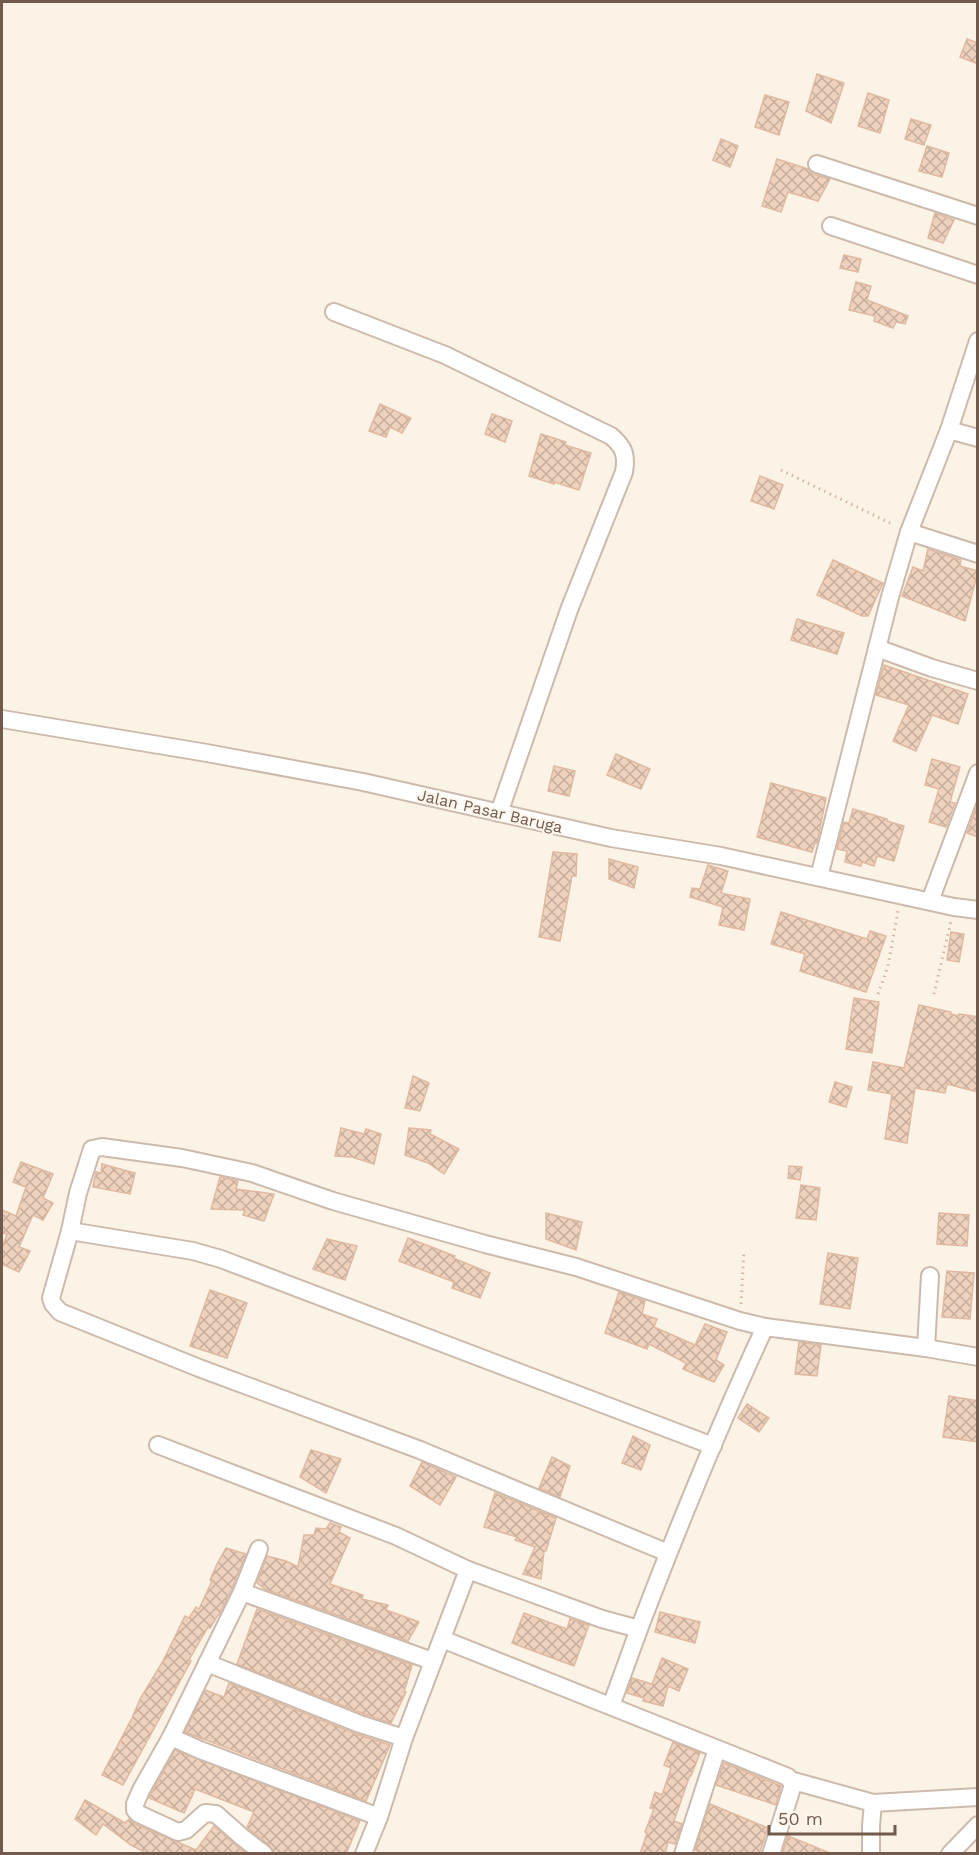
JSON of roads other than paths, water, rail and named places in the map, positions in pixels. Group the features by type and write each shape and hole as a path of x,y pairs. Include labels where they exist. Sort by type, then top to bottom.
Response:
{"street":[{"path":"817,164 978,216"},
{"path":"831,226 978,275"},
{"path":"334,312 445,355 611,436 624,451 626,460 624,472 566,620 498,813"},
{"path":"819,877 890,597 909,532 949,430 978,341"},
{"path":"949,430 978,438"},
{"path":"909,532 978,554"},
{"path":"878,648 932,668 978,681"},
{"name":"Jalan Pasar Baruga","path":"2,719 363,782 611,838 721,856 954,908 978,910"},
{"path":"930,901 978,773"},
{"path":"668,1553 420,1450 199,1368 60,1312 51,1298 78,1193 92,1149 102,1147 170,1156 252,1173 333,1201 576,1267 740,1321 765,1327 978,1357"},
{"path":"69,1231 193,1251 221,1259 713,1446"},
{"path":"926,1348 930,1276"},
{"path":"611,1706 668,1553 739,1381 765,1327"},
{"path":"158,1445 396,1536 468,1570 602,1619 639,1629"},
{"path":"259,1550 242,1592 171,1737 141,1790 135,1810 178,1832 186,1830 205,1813 216,1814 264,1854"},
{"path":"364,1854 379,1817 432,1661 468,1570"},
{"path":"242,1592 432,1661"},
{"path":"442,1639 784,1774 790,1780 873,1803 978,1797"},
{"path":"207,1663 360,1724 404,1738"},
{"path":"171,1737 379,1817"},
{"path":"683,1854 717,1749"},
{"path":"771,1854 792,1788 790,1780"},
{"path":"872,1854 873,1803"},
{"path":"950,1854 978,1825"}]}
